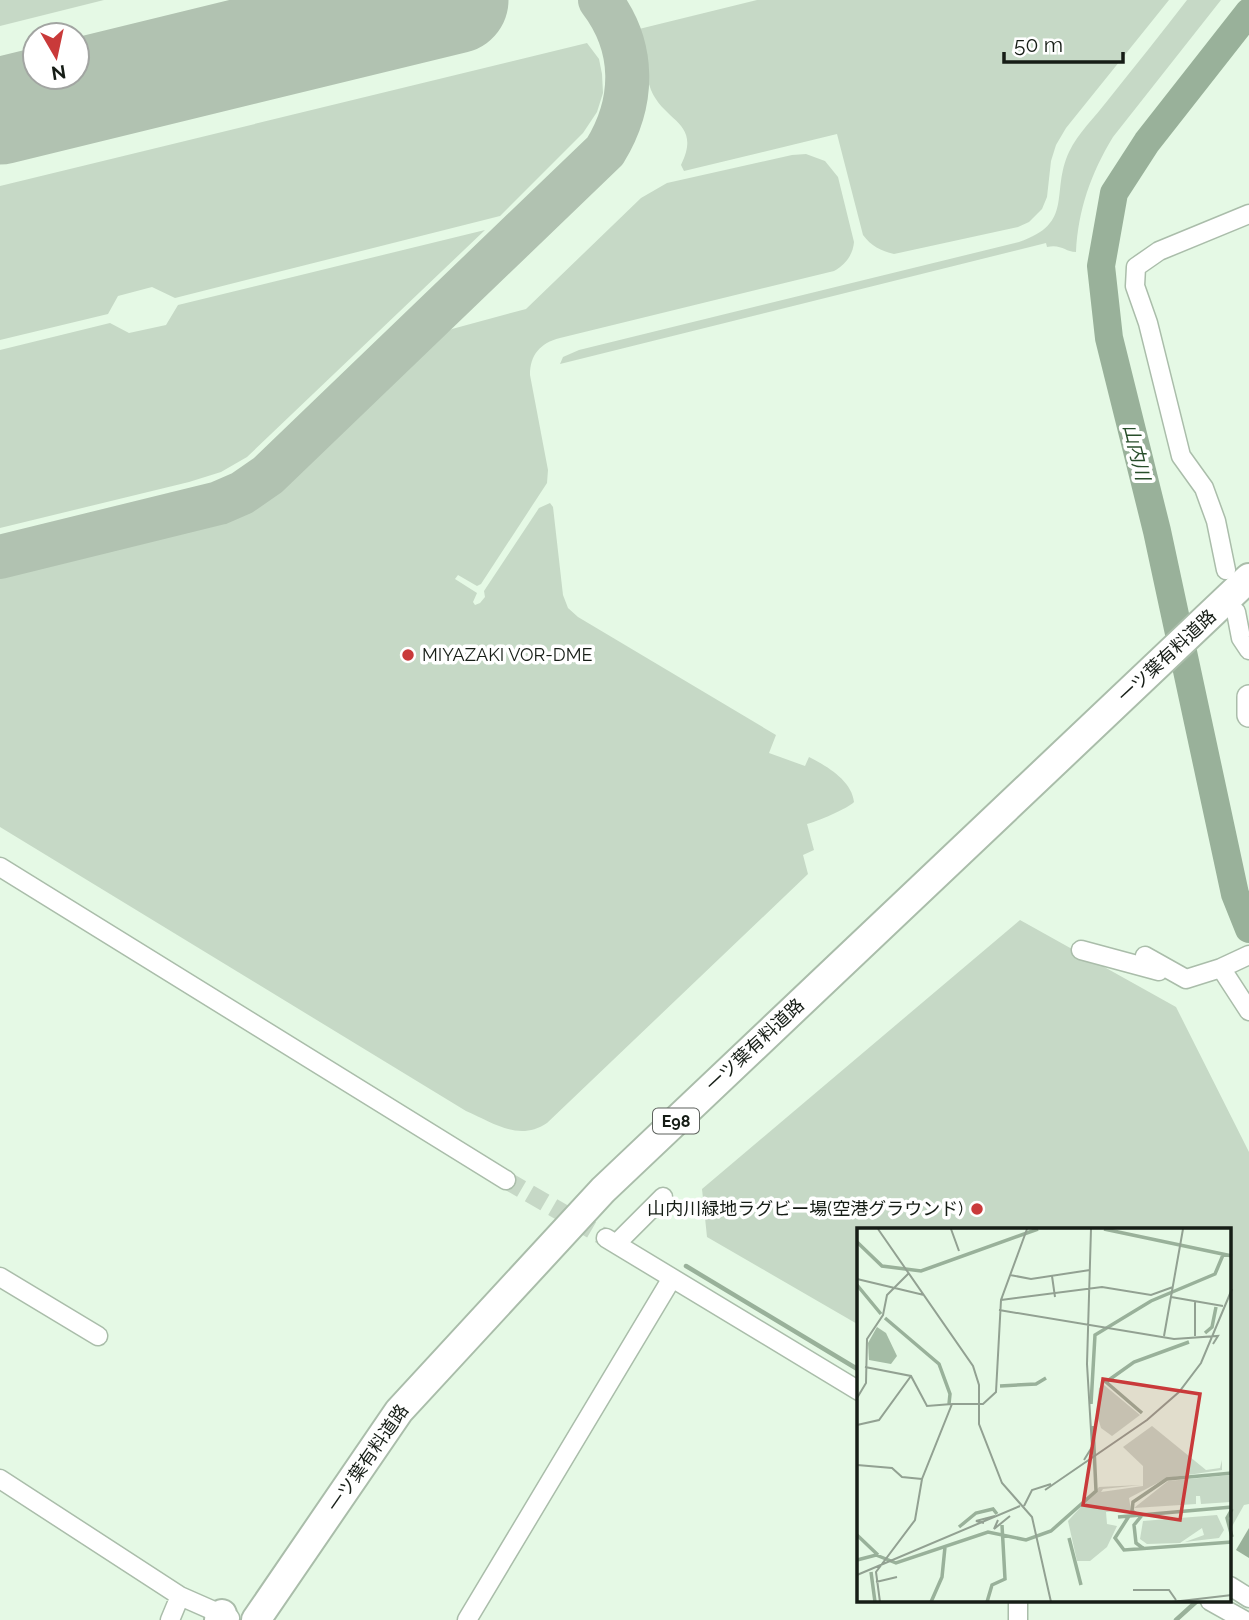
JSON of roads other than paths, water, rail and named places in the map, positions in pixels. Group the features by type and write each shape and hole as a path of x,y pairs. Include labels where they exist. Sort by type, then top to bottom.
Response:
{"main road":[{"name":"一ツ葉有料道路","path":"260,1615 399,1412 603,1190 1142,679 1226,611 1238,574"}],"street":[{"path":"1238,574 1204,488 1181,456 1148,323 1135,286 1136,267 1159,251 1249,214"},
{"path":"1226,611 1249,650"},
{"path":"1249,697 1249,715"},
{"path":"0,867 506,1180"},
{"path":"1081,950 1186,979 1234,962 1249,1011"},
{"path":"1145,956 1186,979"},
{"path":"663,1197 611,1241 857,1390"},
{"path":"0,1277 98,1336"},
{"path":"467,1620 672,1278"},
{"path":"0,1479 180,1597 225,1618"},
{"path":"1232,1587 1249,1598"},
{"path":"170,1620 180,1597"},
{"path":"1018,1602 1018,1620"},
{"path":"1212,1602 1244,1620"}],"waterway":[{"name":"山内川","path":"1249,12 1147,142 1114,193 1101,266 1109,338 1157,531 1235,894 1249,929"},
{"path":"686,1266 857,1369"},
{"path":"1176,1620 1196,1602"}],"tunnel":[{"path":"506,1180 606,1238"}],"place":[{"name":"MIYAZAKI VOR-DME","path":"408,655"},
{"name":"山内川緑地ラグビー場(空港グラウンド)","path":"977,1209"}]}
